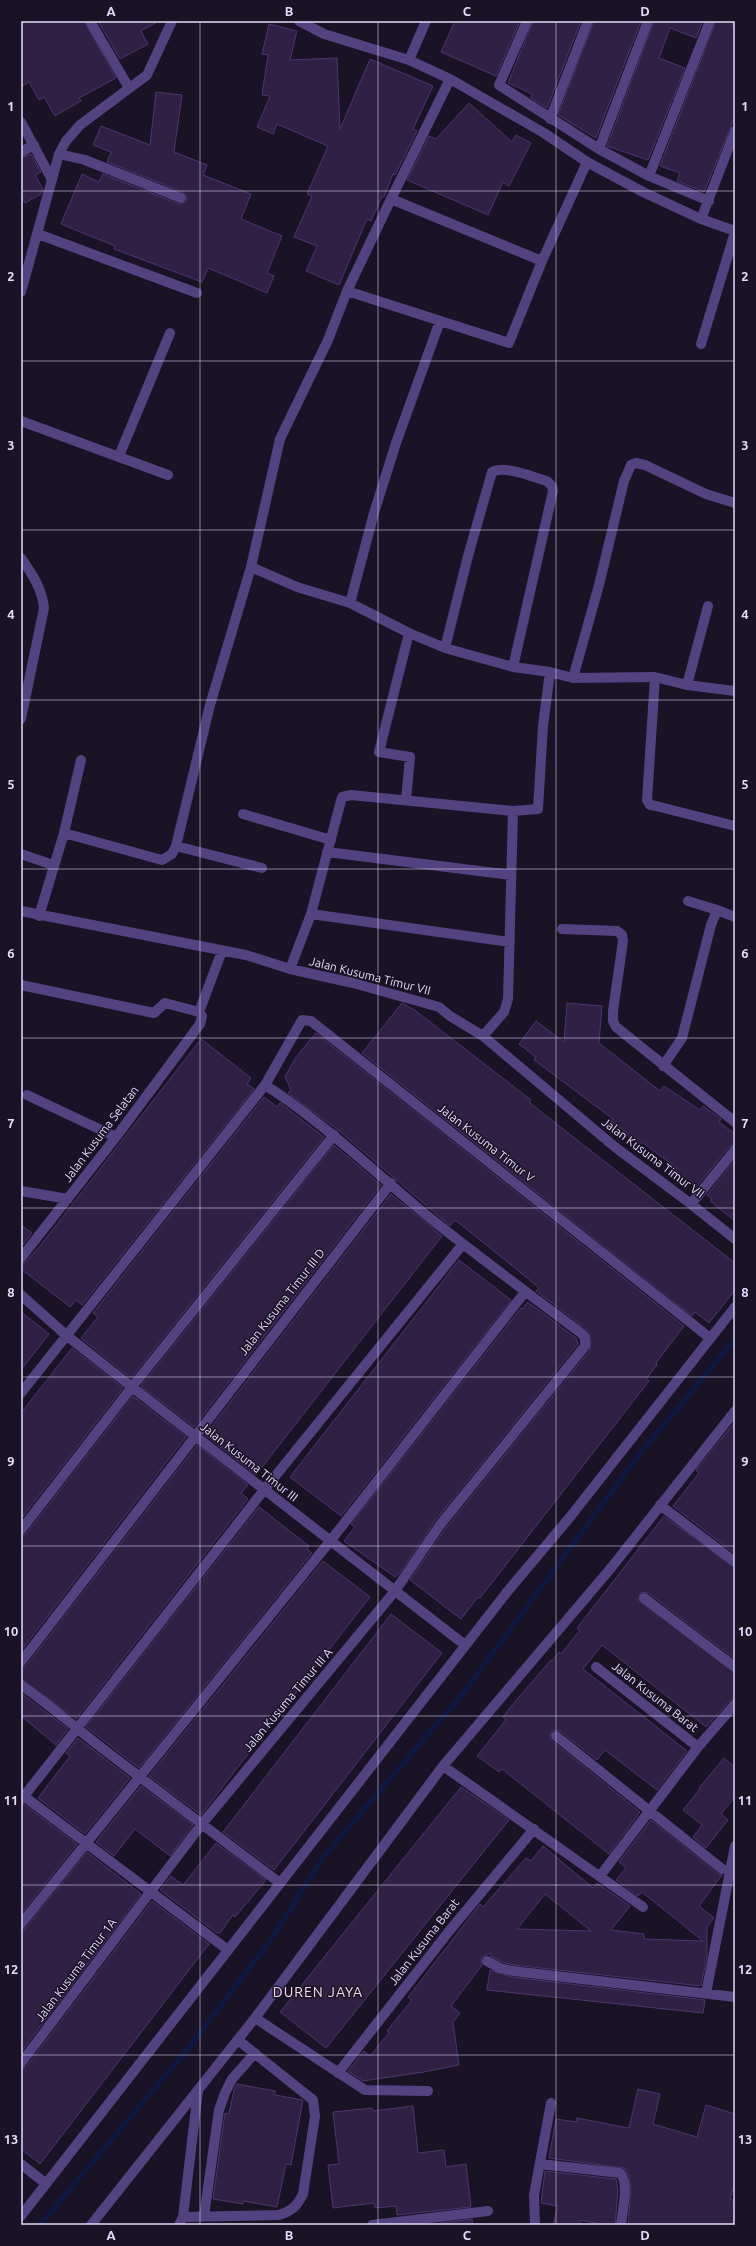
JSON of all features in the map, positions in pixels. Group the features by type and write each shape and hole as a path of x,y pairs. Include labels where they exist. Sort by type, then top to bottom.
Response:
{"street":[{"path":"90,21 129,88"},
{"path":"22,288 59,154 66,141 80,125 147,75 172,21"},
{"path":"299,21 324,34 409,60 450,79 544,133 587,162 643,192 701,219 735,232 701,344"},
{"path":"409,60 426,21"},
{"path":"527,21 499,85 599,149 649,176 709,201"},
{"path":"550,119 588,21"},
{"path":"599,149 648,21"},
{"path":"649,176 710,21"},
{"path":"64,833 162,860 172,854 176,846 210,705 251,566 280,439 328,340 347,291 450,79"},
{"path":"21,122 52,180"},
{"path":"701,219 735,131"},
{"path":"21,152 34,146"},
{"path":"59,154 85,160 181,198"},
{"path":"347,291 509,343 542,261 587,162"},
{"path":"391,199 542,261"},
{"path":"38,234 197,292"},
{"path":"350,603 385,478 440,321"},
{"path":"119,456 170,333"},
{"path":"21,421 168,475"},
{"path":"573,678 599,585 624,481 631,465 645,465 706,494 735,503"},
{"path":"445,648 468,556 492,472 497,469 505,470 547,482 552,486 553,491 513,667"},
{"path":"21,558 37,581 42,594 44,608 21,719"},
{"path":"251,566 297,587 350,603 409,633 445,648 513,667 550,672 573,678 655,677 687,685 735,691"},
{"path":"687,685 708,606"},
{"path":"406,800 410,757 379,752 409,633"},
{"path":"290,969 311,914 342,797 351,795 513,811 538,809 543,726 550,672"},
{"path":"655,677 647,800 650,804 656,806 735,826"},
{"path":"39,916 53,865 64,833 81,760"},
{"path":"483,1036 504,1012 506,1005 510,942 513,811"},
{"path":"243,814 331,840"},
{"path":"176,846 262,868"},
{"path":"328,852 511,876"},
{"path":"21,854 53,865"},
{"path":"688,901 735,917"},
{"path":"663,1066 682,1038 711,925 717,910"},
{"name":"Jalan Kusuma Timur VII","path":"21,911 39,916 246,955 290,969 353,983 422,1001 439,1007 450,1016 483,1036 615,1147 735,1239"},
{"path":"311,914 510,942"},
{"path":"562,928 617,931 622,935 623,941 613,1021 627,1038 735,1122"},
{"path":"21,985 154,1013 165,1003 199,1012 222,951"},
{"name":"Jalan Kusuma Selatan","path":"21,1258 116,1137 200,1024 202,1016 199,1012"},
{"name":"Jalan Kusuma Timur V","path":"265,1085 302,1020 311,1021 710,1338"},
{"path":"21,1393 66,1334 265,1085 300,1108 334,1135 463,1244 525,1292 330,1540 21,1924"},
{"path":"27,1095 116,1137"},
{"path":"21,1530 132,1387 334,1135"},
{"path":"691,1204 735,1150"},
{"name":"Jalan Kusuma Timur III D","path":"21,1662 391,1183"},
{"path":"21,1191 68,1199"},
{"path":"228,1950 86,1842 22,1796 78,1729 264,1490 463,1244"},
{"name":"Jalan Kusuma Timur III A","path":"152,1892 201,1825 395,1591 440,1525 585,1346 585,1338 581,1333 525,1292"},
{"name":"Jalan Kusuma Timur III","path":"21,1295 66,1334 132,1387 465,1645"},
{"path":"21,2216 45,2183 465,1645 570,1517 735,1307"},
{"path":"91,2225 238,2040 443,1766 611,1568 735,1411"},
{"path":"660,1505 735,1562"},
{"path":"644,1598 735,1667"},
{"name":"Jalan Kusuma Barat","path":"596,1667 698,1747"},
{"path":"21,1685 48,1703 78,1729 141,1776 201,1825 280,1883"},
{"name":"Jalan Kusuma Barat","path":"600,1876 698,1747 735,1704"},
{"path":"556,1736 722,1869"},
{"path":"443,1766 643,1907"},
{"name":"Jalan Kusuma Barat","path":"338,2073 450,1930 534,1829"},
{"path":"706,1993 735,1846"},
{"name":"Jalan Kusuma Timur 1A","path":"21,2063 152,1892"},
{"path":"487,1961 500,1968 513,1971 735,1997"},
{"path":"254,2018 365,2090 428,2091"},
{"path":"198,2091 181,2221 204,2216 279,2215 289,2212 298,2205 302,2194 315,2106 313,2100 238,2040"},
{"path":"204,2216 219,2110 232,2079 255,2053"},
{"path":"535,2225 534,2195 551,2103"},
{"path":"21,2164 45,2183"},
{"path":"540,2164 622,2174 624,2191 621,2225"},
{"path":"372,2225 488,2211"}],"building":[{"path":"21,21 84,21 116,78 79,98 81,101 55,116 44,97 39,100 29,82 21,87"},
{"path":"98,21 159,21 141,31 148,44 120,59"},
{"path":"455,21 520,21 496,76 441,52"},
{"path":"533,21 581,21 547,108 531,98 532,94 508,83"},
{"path":"594,21 641,21 596,138 558,115"},
{"path":"654,21 703,21 696,38 670,28 659,58 685,68 648,160 607,146"},
{"path":"716,21 734,21 732,26 735,27 735,116 704,192 677,181 680,173 660,166"},
{"path":"269,24 297,31 290,60 337,58 340,129 370,59 433,86 413,129 417,131 395,175 393,174 384,197 382,196 371,221 367,219 339,285 306,271 317,246 294,237 312,196 307,194 328,146 277,124 273,134 257,127 270,96 262,95 268,55 262,54"},
{"path":"156,92 182,95 174,152 207,165 203,175 251,194 241,219 282,236 267,273 274,276 267,293 208,268 202,282 114,249 115,246 61,224 82,174 99,182 103,174 179,204 187,201 187,197 183,192 107,162 111,152 93,145 101,126 150,145"},
{"path":"469,103 512,142 516,135 531,143 509,186 503,182 488,215 407,180 429,136 436,139"},
{"path":"31,154 41,172 35,175 43,189 41,194 25,203 21,195 21,158"},
{"path":"402,1003 416,1011 531,1100 529,1102 554,1122 735,1263 735,1290 709,1323 695,1312 692,1316 362,1053"},
{"path":"567,1003 602,1006 599,1043 660,1091 664,1086 700,1110 703,1106 721,1119 719,1122 735,1134 735,1144 730,1146 696,1187 675,1171 677,1168 642,1142 640,1145 626,1135 627,1133 611,1121 613,1119 534,1060 536,1057 519,1044 536,1021 564,1042"},
{"path":"316,1033 684,1326 656,1363 657,1365 646,1379 649,1381 480,1598 478,1597 461,1619 410,1580 445,1529 590,1350 591,1338 585,1328 536,1291 539,1288 515,1268 455,1220 450,1226 338,1130 288,1093 291,1090 285,1077 296,1057"},
{"path":"201,1039 251,1078 247,1084 254,1089 82,1305 76,1300 70,1307 21,1269 21,1264 26,1262 43,1242"},
{"path":"264,1097 277,1107 280,1103 324,1137 131,1378 81,1338 98,1317 93,1313"},
{"path":"334,1145 381,1185 194,1427 141,1386"},
{"path":"735,1160 735,1221 710,1201 712,1199 707,1195"},
{"path":"391,1194 442,1236 256,1475 205,1435"},
{"path":"21,1225 32,1233 21,1247"},
{"path":"459,1260 511,1300 341,1516 290,1477"},
{"path":"528,1302 576,1338 578,1344 435,1521 400,1573 395,1577 344,1541 355,1527 351,1524 521,1308 522,1309"},
{"path":"21,1312 49,1334 21,1370"},
{"path":"72,1348 123,1388 21,1519 21,1413"},
{"path":"133,1396 186,1437 21,1651 21,1536 26,1534"},
{"path":"735,1422 735,1554 673,1506 699,1473 696,1470"},
{"path":"197,1445 248,1485 241,1493 248,1499 76,1719 21,1679 21,1668 26,1666"},
{"path":"259,1507 309,1546 307,1549 312,1553 139,1768 86,1727"},
{"path":"664,1516 735,1568 735,1659 648,1593 641,1592 638,1600 735,1673 735,1695 706,1727 602,1645 583,1669 687,1751 657,1790 605,1750 597,1760 560,1731 554,1730 551,1732 550,1738 552,1741 640,1812 609,1854 502,1769 499,1772 477,1756 506,1720 503,1717 513,1704 551,1660 552,1661 559,1652 561,1654 580,1630 577,1628"},
{"path":"323,1561 370,1597 201,1815 149,1776"},
{"path":"391,1614 442,1653 274,1870 223,1832"},
{"path":"21,1693 68,1729 56,1745 21,1716"},
{"path":"78,1738 130,1778 85,1834 38,1798 70,1756 66,1753"},
{"path":"724,1758 735,1767 735,1797 721,1814 728,1820 706,1848 693,1837 702,1825 683,1810"},
{"path":"141,1786 193,1825 170,1856 135,1829 114,1856 96,1842"},
{"path":"461,1787 509,1820 326,2048 280,2012"},
{"path":"25,1805 77,1844 21,1914 21,1806"},
{"path":"651,1820 718,1874 722,1875 699,1906 714,1918 707,1927 707,1956 701,1986 514,1965 502,1962 491,1956 491,1953 481,1958 482,1965 451,2006 460,2013 453,2022 459,2065 363,2081 348,2071 364,2051 370,2056 389,2033 387,2031 412,2000 408,1997 480,1904 483,1907 526,1858 531,1861 543,1846 593,1888 597,1883 630,1906 611,1930 644,1934 644,1939 703,1941 642,1892 638,1896 616,1880 626,1868 619,1862","holes":["545,1894 591,1931 517,1929"]},
{"path":"216,1843 266,1880 235,1917 233,1915 220,1933 217,1933 160,1890 171,1876 183,1885"},
{"path":"87,1852 141,1894 21,2052 21,1930 26,1928"},
{"path":"152,1901 209,1944 40,2164 21,2149 21,2069 26,2067"},
{"path":"490,1970 512,1977 705,2000 703,2013 487,1990"},
{"path":"237,2084 275,2091 275,2095 303,2100 291,2165 286,2164 277,2207 243,2201 243,2204 213,2199 225,2113 229,2114 234,2090"},
{"path":"638,2089 660,2094 653,2124 697,2137 706,2105 735,2114 735,2182 730,2199 735,2201 735,2225 628,2225 631,2190 629,2176 624,2168 549,2158 556,2119 576,2122 577,2118 629,2128"},
{"path":"413,2106 418,2153 444,2150 446,2167 466,2164 471,2207 397,2215 396,2206 375,2208 374,2203 333,2208 328,2165 339,2164 333,2112 372,2108 373,2111"},
{"path":"545,2171 616,2179 618,2191 615,2225 604,2225 581,2220 579,2225 553,2225 558,2206 541,2203"},
{"path":"472,2219 473,2225 426,2225"}],"waterway":[{"path":"40,2225 190,2046 269,1942 325,1855 464,1692 638,1456 735,1339"}],"district":[{"name":"DUREN JAYA","path":"318,1992"}]}
